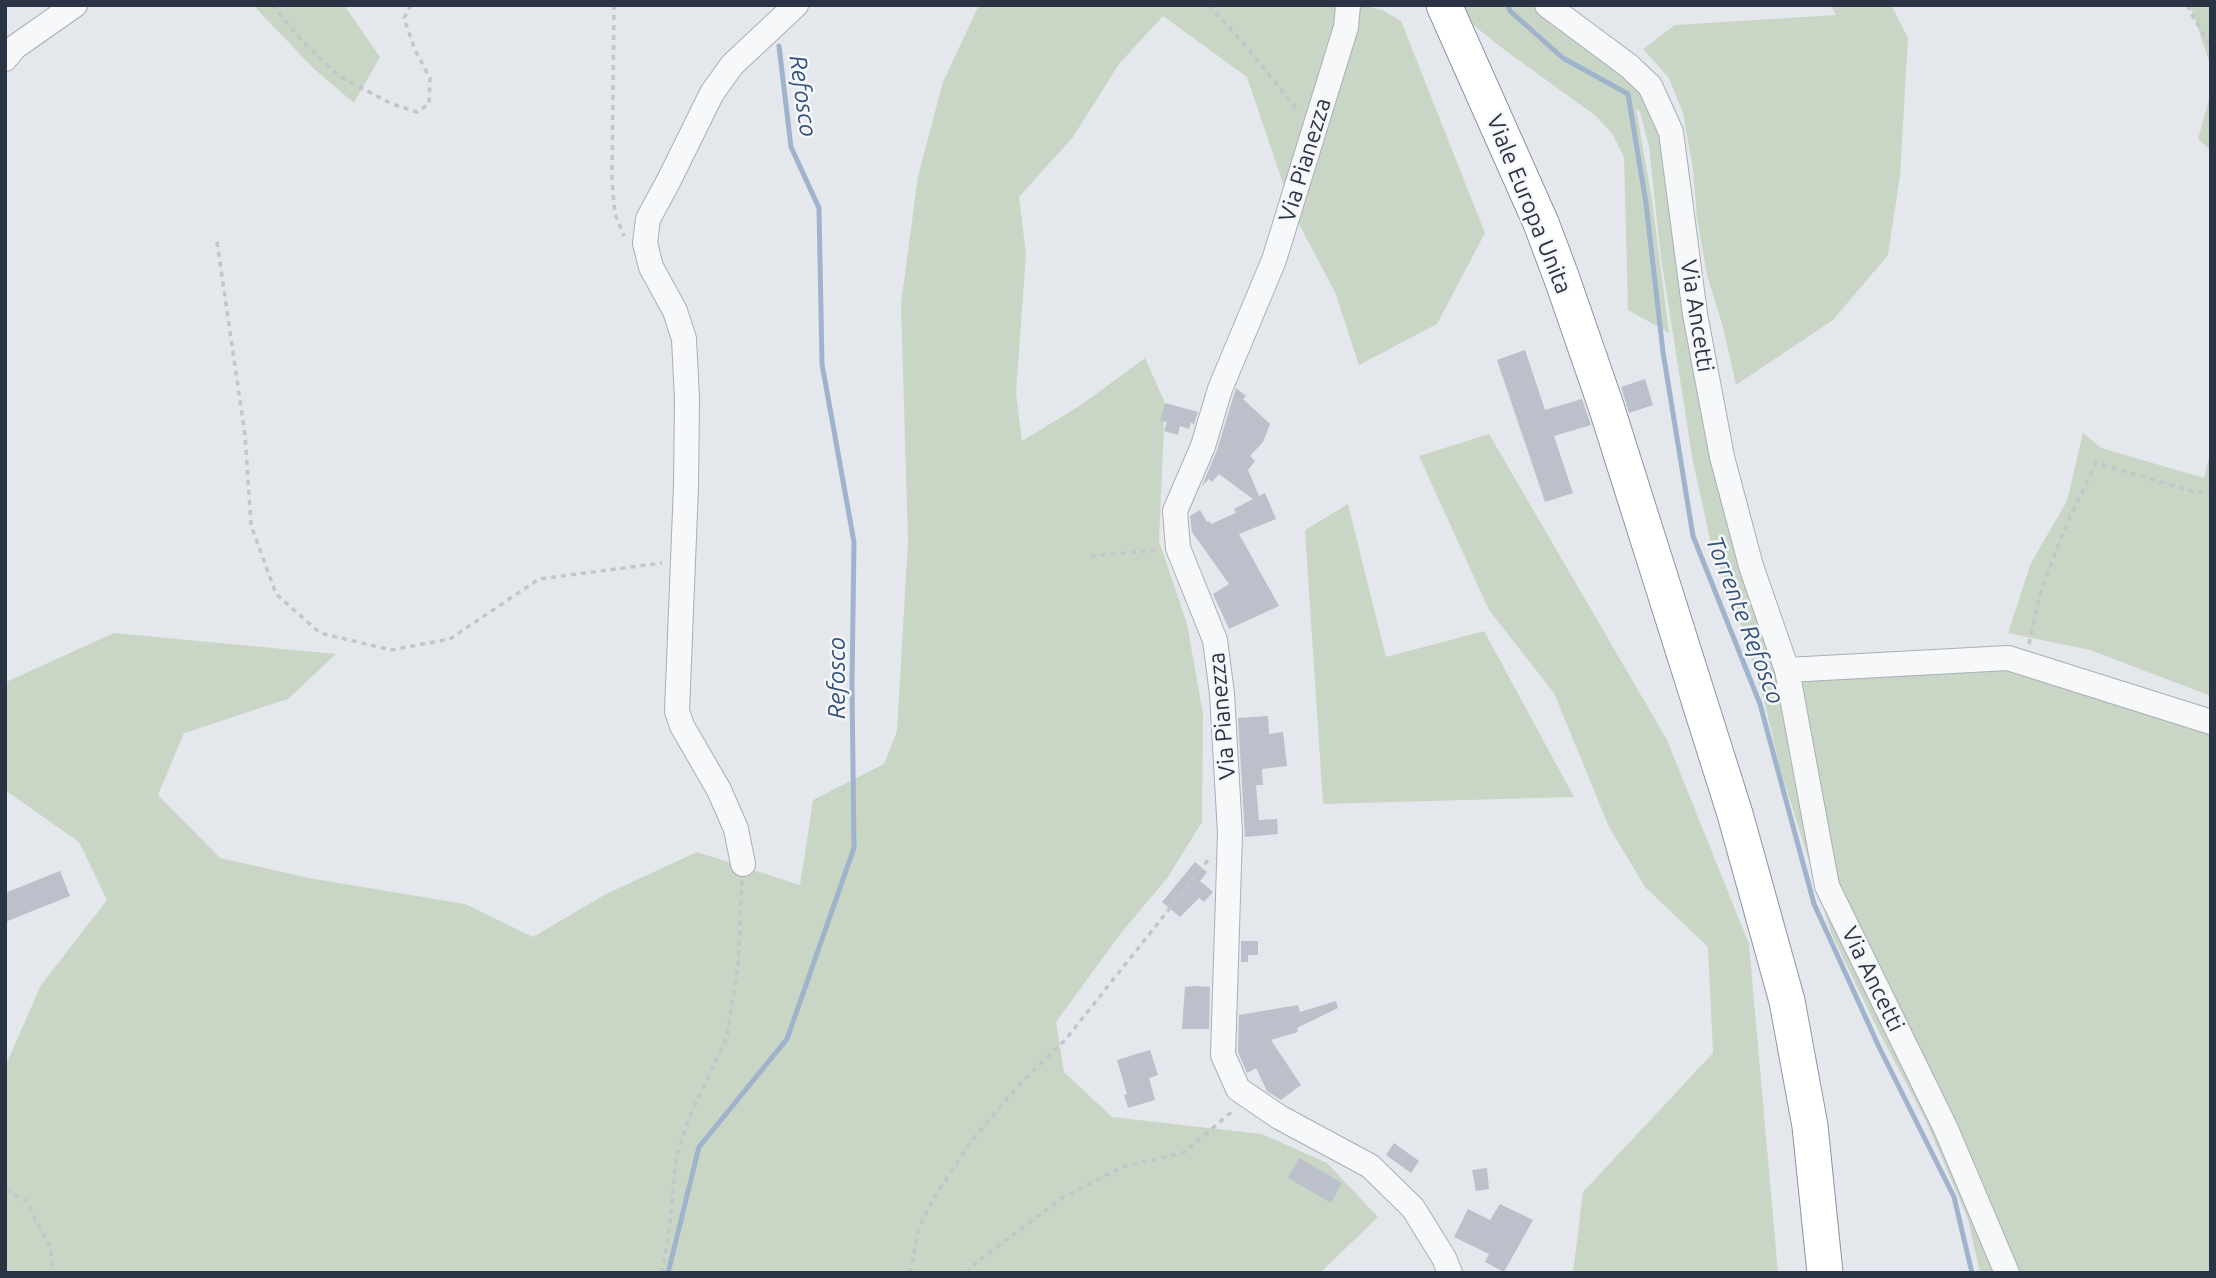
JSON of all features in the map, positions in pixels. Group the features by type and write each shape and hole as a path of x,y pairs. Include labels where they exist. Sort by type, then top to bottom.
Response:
{"highway":[{"name":"Viale Europa Unita","path":"1444,5 1541,223 1606,406 1735,814 1787,1001 1810,1126 1825,1273"}],"street":[{"path":"5,59 15,47 75,5"},
{"path":"743,864 736,829 728,810 682,726 677,710 687,398 684,339 675,311 651,267 645,243 648,219 712,93 732,65 796,5"},
{"name":"Via Pianezza","path":"1348,5 1346,27 1274,260 1220,389 1203,446 1175,511 1178,548 1215,640 1222,694 1230,833 1223,1055 1238,1089 1279,1117 1370,1166 1413,1208 1444,1258 1450,1273"},
{"name":"Via Ancetti","path":"1547,5 1619,58 1650,86 1671,132 1695,314 1722,457 1751,566 1787,670 1827,886 1946,1129 2007,1273"},
{"path":"1787,670 2008,658 2211,722"}],"path":[{"path":"272,5 302,41 339,76 392,104 417,112 429,104 430,78 415,50 404,18 411,5"},
{"path":"614,5 611,102 615,214 626,242 651,267"},
{"path":"1209,5 1251,52 1315,133"},
{"path":"2189,5 2189,10 2211,46"},
{"path":"217,242 245,435 251,525 276,594 320,633 391,650 450,639 539,579 681,559"},
{"path":"2024,663 2041,591 2064,530 2096,463 2211,494"},
{"path":"1091,556 1178,548"},
{"path":"910,1273 919,1227 938,1191 974,1139 1017,1087 1066,1039 1230,833"},
{"path":"662,1273 670,1225 676,1158 689,1118 727,1038 738,965 743,864"},
{"path":"966,1273 1062,1198 1122,1167 1183,1153 1249,1097"},
{"path":"5,1190 26,1201 51,1249 52,1273"}],"green space":[{"path":"253,5 344,5 380,57 354,103 313,68"},
{"path":"979,5 1363,5 1382,10 1401,21 1485,233 1437,324 1359,365 1335,292 1293,213 1247,77 1163,16 1119,64 1073,137 1019,197 1026,254 1016,393 1022,441 1081,405 1145,358 1165,403 1159,541 1187,624 1203,714 1202,822 1168,877 1121,933 1056,1022 1064,1072 1112,1117 1262,1134 1327,1163 1378,1217 1320,1273 5,1273 5,1067 41,985 107,900 79,842 5,790 6,682 114,633 336,654 288,699 184,733 158,795 220,858 309,878 465,904 533,937 606,894 697,852 800,885 813,800 884,764 897,731 908,541 901,304 918,176 943,82"},
{"path":"1459,5 1545,5 1629,72 1658,121 1667,172 1783,665 1976,660 2211,724 2211,1273 1980,1273 1968,1219 1926,1121 1832,935 1780,768 1765,704 1737,612 1711,543 1693,462 1661,258 1649,147 1640,112 1636,108 1652,200 1669,333 1628,310 1624,157 1613,135 1596,116 1463,17"},
{"path":"1830,5 1891,5 1908,38 1900,176 1888,255 1833,320 1736,385 1723,327 1707,275 1683,113 1669,78 1643,49 1675,25 1836,15"},
{"path":"2190,5 2211,5 2211,67"},
{"path":"2211,93 2211,151 2198,139"},
{"path":"2083,433 2101,448 2204,478 2211,450 2211,696 2090,650 2008,633 2031,563 2067,501"},
{"path":"1489,434 1667,740 1749,944 1778,1273 1573,1273 1583,1192 1713,1053 1708,947 1645,887 1609,827 1554,693 1489,610 1419,456"},
{"path":"1348,504 1386,657 1484,631 1574,797 1323,804 1305,530"}],"building":[{"path":"1525,350 1545,410 1582,399 1591,425 1554,436 1573,493 1545,502 1497,360"},
{"path":"1645,379 1653,405 1629,413 1621,387"},
{"path":"1236,388 1246,396 1243,399 1270,424 1263,442 1250,456 1255,461 1248,470 1259,496 1265,493 1276,519 1239,534 1279,606 1229,629 1213,594 1229,584 1192,532 1190,516 1200,510 1211,524 1236,513 1234,509 1253,499 1219,474 1212,482 1209,479 1202,486 1217,450"},
{"path":"1165,403 1198,412 1194,425 1191,422 1189,429 1180,426 1178,435 1164,431 1167,422 1160,421"},
{"path":"1268,716 1269,734 1283,732 1287,766 1262,769 1263,785 1256,785 1259,820 1277,819 1278,834 1245,837 1238,718"},
{"path":"1195,862 1207,872 1200,881 1213,892 1204,902 1199,898 1180,917 1162,902"},
{"path":"60,871 70,896 5,922 5,893"},
{"path":"1241,941 1258,941 1258,955 1248,955 1248,962 1241,962"},
{"path":"1185,987 1210,987 1209,1029 1182,1029"},
{"path":"1336,1001 1338,1008 1297,1028 1298,1032 1271,1040 1301,1085 1281,1100 1267,1091 1256,1068 1247,1073 1238,1052 1239,1015 1298,1005 1300,1012"},
{"path":"1150,1050 1158,1075 1149,1078 1155,1100 1128,1108 1124,1095 1127,1094 1117,1060"},
{"path":"1394,1143 1419,1161 1411,1173 1386,1155"},
{"path":"1299,1158 1342,1183 1331,1203 1288,1178"},
{"path":"1487,1168 1489,1189 1476,1191 1472,1170"},
{"path":"1500,1204 1533,1220 1504,1272 1485,1262 1489,1254 1454,1237 1468,1209 1490,1220"}],"waterway":[{"name":"Torrente Refosco","path":"1508,5 1510,11 1563,58 1628,94 1646,203 1663,352 1693,536 1760,704 1814,904 1879,1047 1954,1197 1972,1273"},
{"name":"Refosco","path":"668,1273 699,1147 787,1039 854,848 854,542 822,364 819,208 791,147 779,46"}]}
